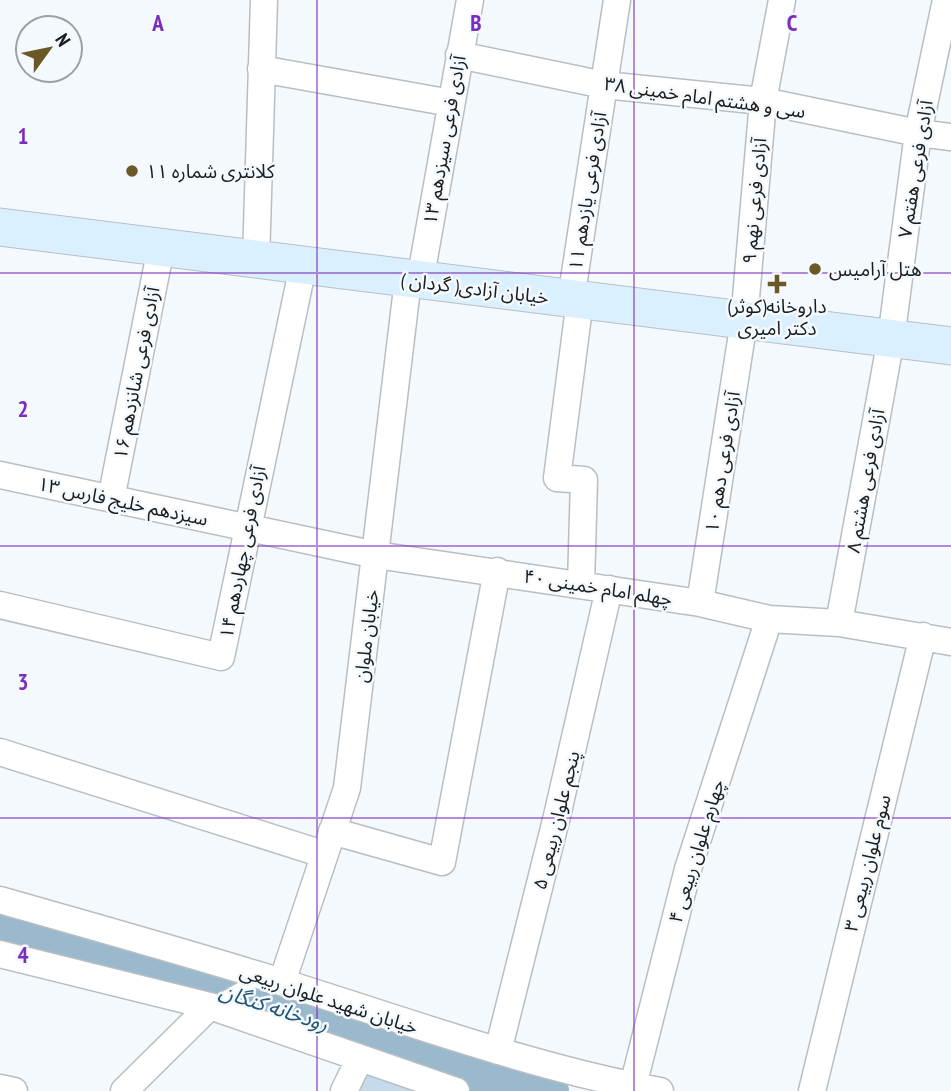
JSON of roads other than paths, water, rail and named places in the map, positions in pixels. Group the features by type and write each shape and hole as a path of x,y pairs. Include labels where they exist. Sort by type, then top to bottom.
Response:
{"main road":[{"name":"خیابان آزادی( گردان )","path":"0,228 951,346"}],"street":[{"path":"256,260 264,0"},
{"name":"آزادی فرعی سیزدهم ۱۳","path":"414,280 470,0"},
{"name":"آزادی فرعی یازدهم ۱۱","path":"581,585 584,480 557,478 575,300 617,0"},
{"name":"آزادی فرعی نهم ۹","path":"744,321 763,101 782,0"},
{"name":"آزادی فرعی هفتم ۷","path":"891,339 918,133 946,0"},
{"name":"سی و هشتم امام خمینی ۳۸","path":"458,55 604,85 763,101 918,133 951,137"},
{"path":"261,69 451,103"},
{"name":"آزادی فرعی شانزدهم ۱۶","path":"111,499 161,248"},
{"name":"آزادی فرعی چهاردهم ۱۴","path":"0,604 221,657 303,266"},
{"name":"خیابان ملوان","path":"272,979 328,843 347,788 414,280"},
{"name":"آزادی فرعی دهم ۱۰","path":"699,603 744,321"},
{"name":"آزادی فرعی هشتم ۸","path":"839,623 891,339"},
{"name":"سیزدهم خلیج فارس ۱۳","path":"0,475 247,527"},
{"name":"چهلم امام خمینی ۴۰","path":"247,527 376,555 699,603 769,619 839,623 951,642"},
{"path":"0,752 328,843 442,862 497,571"},
{"name":"پنجم علوان ربیعی ۵","path":"498,1051 558,816 609,589"},
{"name":"چهارم علوان ربیعی ۴","path":"633,1086 688,869 769,619"},
{"name":"سوم علوان ربیعی ۳","path":"812,1091 923,636"},
{"name":"خیابان شهید علوان ربیعی","path":"0,900 272,979 381,1016 498,1051 660,1091"},
{"path":"0,954 210,1006 456,1091"},
{"path":"124,1091 210,1006"},
{"path":"344,1091 360,1058"},
{"path":"0,1088 14,1091"}],"lane":[{"path":"210,1006 272,979"}],"waterway":[{"name":"رودخانه کنگان","path":"0,924 102,952 488,1077 549,1091"}],"place":[{"name":"کلانتری شماره ۱۱","path":"132,171"},
{"name":"هتل آرامیس","path":"815,269"},
{"name":"داروخانه(کوثر) دکتر امیری","path":"777,284"}]}
